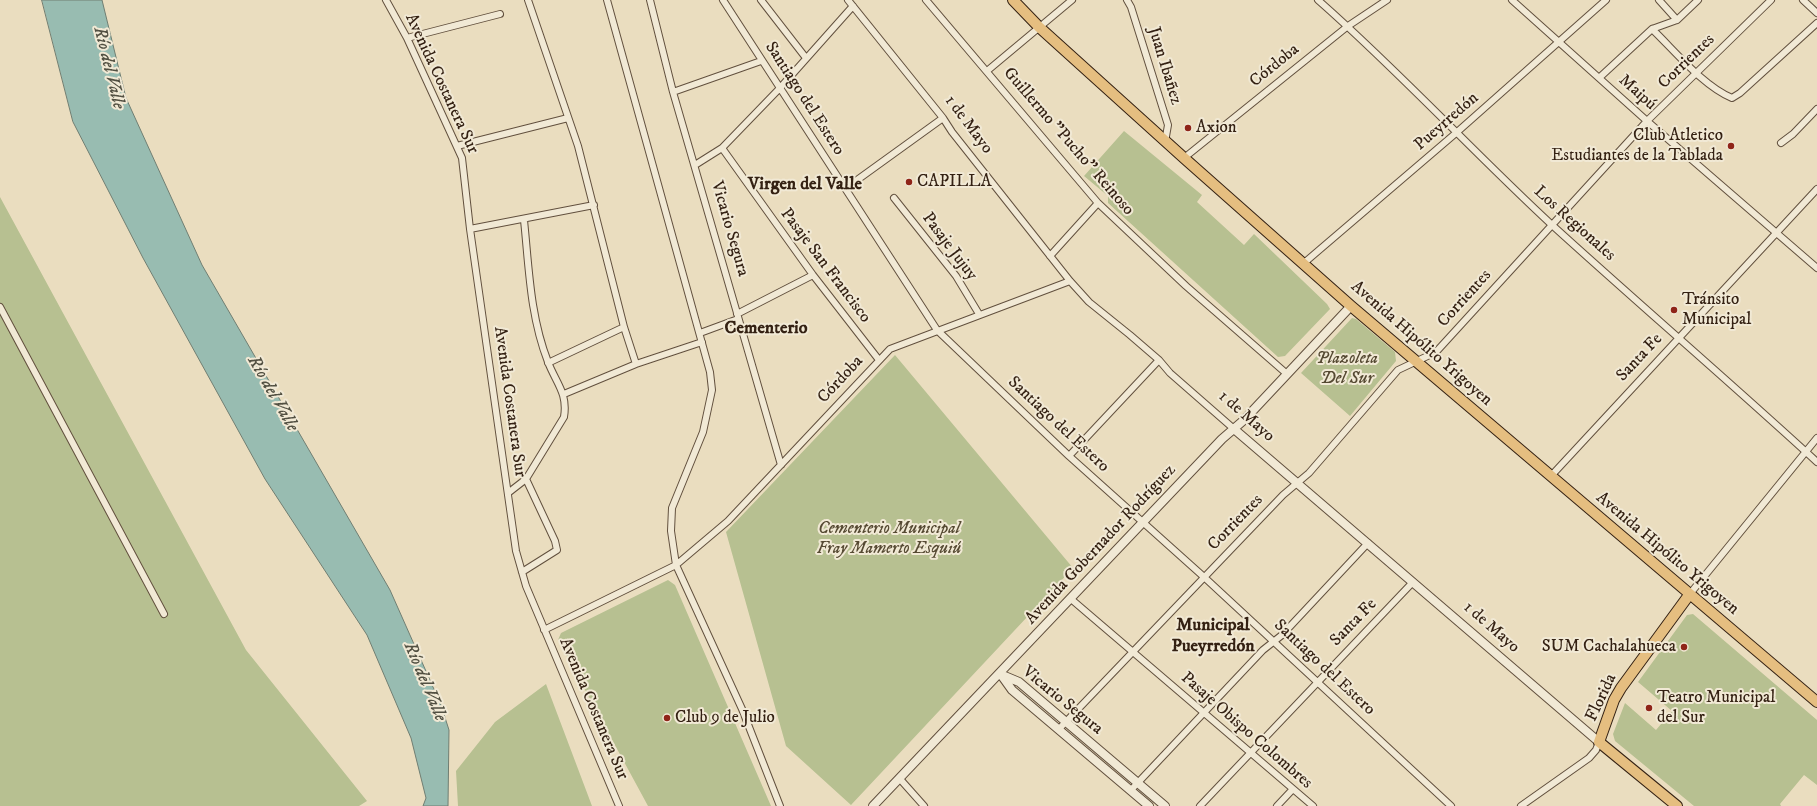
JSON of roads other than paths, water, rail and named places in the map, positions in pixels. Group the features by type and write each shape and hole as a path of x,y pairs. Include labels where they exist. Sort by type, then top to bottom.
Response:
{"main road":[{"name":"Avenida Hipólito Yrigoyen","path":"1013,0 1039,27 1165,142 1351,306 1689,594 1696,598 1816,699"},
{"name":"Florida","path":"1599,742 1612,706 1621,688 1689,594"},
{"name":"1 de Mayo","path":"1599,742 1677,806"}],"street":[{"name":"Avenida Costanera Sur","path":"386,0 407,38 458,146 464,168 470,230 516,551 526,586 619,806"},
{"path":"528,0 568,118 594,204 624,327 636,364"},
{"path":"607,0 710,372 712,390 703,432 672,508 671,531 676,565 742,710 780,806"},
{"name":"Vicario Segura","path":"650,0 673,92 781,465"},
{"name":"Santiago del Estero","path":"723,0 761,61 846,188 937,330 1069,456 1144,522 1318,681 1451,806"},
{"path":"761,0 806,58"},
{"name":"1 de Mayo","path":"848,0 943,118 1050,256 1089,302 1159,360 1170,373 1234,429 1298,482 1599,742"},
{"name":"Guillermo \"Pucho\" Reinoso","path":"926,0 1098,203 1186,286 1287,374"},
{"path":"987,71 1072,0"},
{"name":"Juan Ibañez","path":"1127,0 1131,7 1168,125 1165,142"},
{"name":"Los Regionales","path":"1318,0 1348,26 1456,133 1552,224 1817,462"},
{"name":"Córdoba","path":"1184,158 1348,26 1388,0"},
{"name":"Maipú","path":"1512,0 1647,121 1817,268"},
{"name":"Pueyrredón","path":"1304,263 1456,133 1606,0"},
{"path":"1658,0 1677,20"},
{"path":"1599,78 1652,29 1677,20 1698,0"},
{"name":"Corrientes","path":"1059,729 1283,495 1309,473 1398,370 1436,352 1647,121 1771,0"},
{"path":"1803,0 1817,13"},
{"path":"695,165 722,148 780,88 853,6"},
{"path":"407,38 500,14"},
{"path":"1652,29 1696,72 1723,94 1732,98 1740,93 1817,24"},
{"path":"673,92 761,61"},
{"path":"1781,143 1793,134 1817,109"},
{"path":"458,146 568,118"},
{"path":"846,188 943,118"},
{"name":"Pasaje San Francisco","path":"722,148 813,275 879,360"},
{"name":"Santa Fe","path":"1551,476 1817,189"},
{"name":"Pasaje Jujuy","path":"894,198 956,276 979,314"},
{"path":"1050,256 1098,203"},
{"path":"470,230 524,220 556,211 594,204"},
{"path":"508,492 526,479 564,417 564,394 548,363 533,314 524,220"},
{"path":"700,333 738,317 813,275"},
{"name":"Córdoba","path":"544,630 676,565 728,521 890,349 979,314 1070,281"},
{"name":"Avenida Gobernador Rodríguez","path":"873,806 1222,439 1234,429 1351,306"},
{"path":"0,307 164,614"},
{"path":"548,363 624,327"},
{"path":"564,394 636,364 702,342"},
{"path":"1069,456 1159,360"},
{"name":"Florida","path":"1689,594 1817,438"},
{"path":"522,572 557,550 556,541 526,479"},
{"path":"1131,790 1203,713 1274,641 1282,635 1368,543"},
{"name":"Santa Fe","path":"1200,806 1412,582"},
{"name":"Pasaje Obispo Colombres","path":"1071,599 1313,806"},
{"name":"Vicario Segura","path":"1000,674 1019,682 1165,806"},
{"name":"Vicario Segura","path":"1000,674 1012,690 1149,806"},
{"name":"Florida","path":"1522,806 1589,758 1596,750 1599,742"},
{"path":"900,779 924,806"},
{"path":"1277,806 1293,789"}],"water":[{"name":"Río del Valle","path":"42,0 102,0 126,98 202,265 390,590 441,705 449,730 448,806 423,806 426,798 411,738 367,635 265,479 143,258 73,122"}],"place":[{"name":"Axion","path":"1188,128"},
{"name":"Club Atletico Estudiantes de la Tablada","path":"1731,146"},
{"name":"CAPILLA","path":"909,182"},
{"name":"Tránsito Municipal","path":"1674,310"},
{"name":"SUM Cachalahueca","path":"1684,647"},
{"name":"Teatro Municipal del Sur","path":"1649,708"},
{"name":"Club 9 de Julio","path":"667,718"}],"district":[{"name":"Virgen del Valle","path":"805,185"},
{"name":"Cementerio","path":"766,329"},
{"name":"Municipal Pueyrredón","path":"1213,636"}],"park label":[{"name":"Plazoleta Del Sur","path":"1347,369"},
{"name":"Cementerio Municipal Fray Mamerto Esquiú","path":"889,539"}]}
